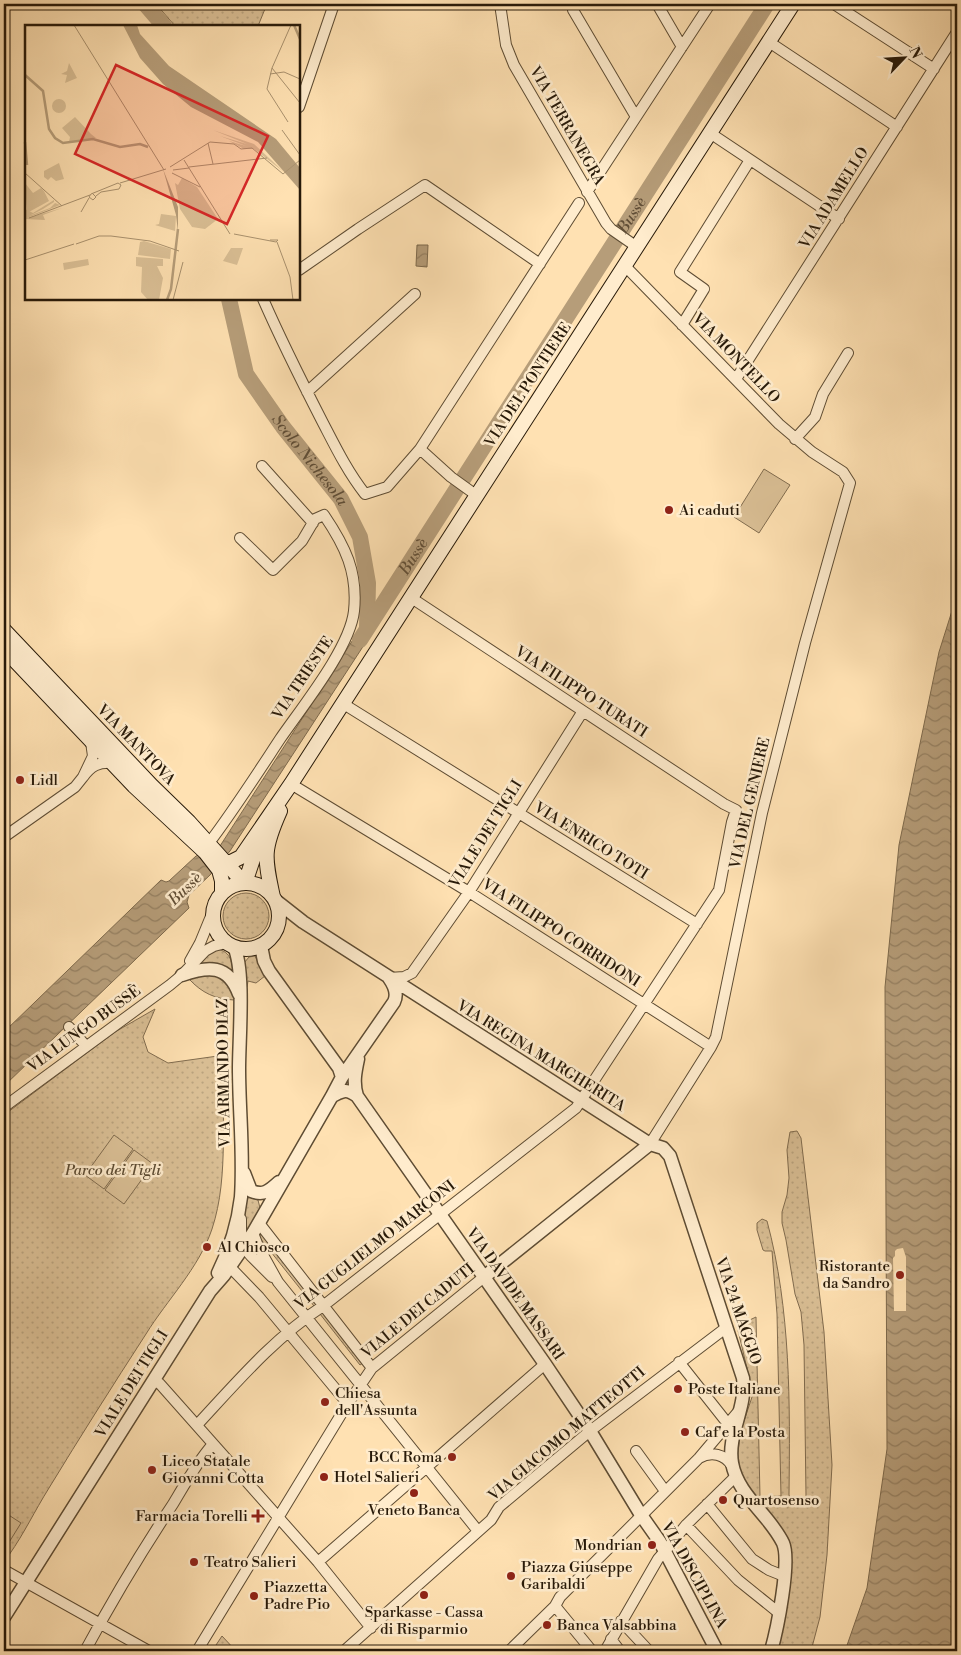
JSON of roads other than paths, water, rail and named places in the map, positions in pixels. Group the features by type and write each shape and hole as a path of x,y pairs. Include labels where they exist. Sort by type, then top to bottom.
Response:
{"main road":[{"name":"VIA DEL PONTIERE","path":"222,866 241,857 270,816 410,597 473,492 624,266 633,244 710,133 793,4"},
{"name":"VIA MANTOVA","path":"4,630 209,848 222,866 244,883"},
{"name":"VIA MANTOVA","path":"4,649 144,796 174,822 209,848"},
{"name":"VIA DEL PONTIERE","path":"274,898 266,866 266,851 273,826 291,784"},
{"name":"VIA DEL PONTIERE","path":"244,883 270,816"},
{"path":"222,866 222,893"},
{"path":"244,883 258,885 274,898 280,913 276,932 270,940 250,950 230,945 221,938 213,917 217,901 222,893 229,888 244,883"}],"street":[{"path":"300,104 334,4"},
{"name":"VIA TERRANEGRA","path":"500,4 506,45 514,65 610,229 633,244"},
{"path":"658,4 682,47"},
{"path":"587,192 710,4"},
{"path":"834,4 934,69"},
{"path":"573,10 636,117"},
{"name":"VIA ADAMELLO","path":"736,380 957,32"},
{"path":"769,42 897,127"},
{"path":"710,133 839,219"},
{"path":"682,325 704,289 680,272 750,160"},
{"path":"300,269 425,185 540,264"},
{"path":"263,300 284,347 307,392 351,476 365,494 387,487 420,449 579,204"},
{"name":"VIA MONTELLO","path":"624,266 795,439 831,464"},
{"path":"307,392 415,294"},
{"path":"795,439 815,416 822,394 848,353"},
{"path":"420,449 450,477 473,492"},
{"name":"VIA DEL GENIERE","path":"650,1144 711,1047 719,1025 755,840 805,643 850,487 849,479 831,464"},
{"path":"240,538 273,570 302,541 313,523 262,466"},
{"name":"VIA TRIESTE","path":"209,848 346,640 354,612 354,574 341,540 324,515 315,519 313,523"},
{"name":"VIA FILIPPO TURATI","path":"410,597 724,804 736,810"},
{"name":"VIA ENRICO TOTI","path":"342,703 697,924"},
{"name":"VIALE DEI TIGLI","path":"412,973 469,892 583,711"},
{"path":"83,778 93,756 91,741"},
{"path":"4,837 75,787 94,765 112,763"},
{"name":"VIA FILIPPO CORRIDONI","path":"291,784 469,892 711,1047"},
{"name":"VIA GUGLIELMO MARCONI","path":"197,1425 271,1347 288,1332 576,1108 719,890 736,810"},
{"name":"VIA REGINA MARGHERITA","path":"274,898 303,922 650,1144"},
{"name":"VIA LUNGO BUSSÈ","path":"182,975 200,943 214,910"},
{"name":"VIA LUNGO BUSSÈ","path":"4,1107 150,1000 182,975 205,950 214,946 230,945"},
{"name":"VIA ARMANDO DIAZ","path":"210,1291 233,1235 240,1198 242,1166 239,1068 239,965 238,956 230,945"},
{"path":"261,946 267,967 338,1068 342,1077"},
{"path":"182,975 203,968 218,970 231,980 240,996"},
{"path":"412,973 411,986 414,994 402,994 396,998 393,984 389,978 404,977 412,973"},
{"name":"VIALE DEI TIGLI","path":"4,1617 210,1291 230,1267 256,1228 342,1077 396,998"},
{"path":"69,1027 86,1046"},
{"path":"357,1096 354,1076 359,1052"},
{"path":"332,1096 344,1091 350,1091 357,1096"},
{"name":"VIA DAVIDE MASSARI","path":"357,1096 545,1364 590,1431 641,1515"},
{"name":"VIA 24 MAGGIO","path":"650,1144 664,1162 694,1234 743,1378 743,1402 732,1439 733,1465"},
{"name":"VIALE DEI CADUTI","path":"196,1651 372,1368 650,1144"},
{"name":"VIALE DEI TIGLI","path":"242,1166 251,1190 259,1194 278,1184 289,1170"},
{"name":"VIA ARMANDO DIAZ","path":"240,1198 242,1214 240,1239 243,1247"},
{"path":"256,1228 277,1280 478,1531"},
{"path":"256,1228 323,1306 372,1368"},
{"path":"243,1247 269,1275 277,1280"},
{"path":"230,1267 259,1296 348,1404"},
{"name":"VIA GIACOMO MATTEOTTI","path":"344,1651 491,1520 499,1507 590,1431 727,1327"},
{"path":"679,1362 728,1424"},
{"path":"318,1562 545,1364"},
{"path":"154,1380 160,1384 197,1425 318,1562 371,1628"},
{"path":"509,1651 555,1606 560,1597 699,1458 728,1424 743,1402"},
{"path":"720,1432 746,1494 783,1543 786,1556 784,1576 771,1651"},
{"path":"85,1651 140,1555 213,1444"},
{"path":"636,1451 665,1491"},
{"path":"699,1458 705,1454 718,1455 727,1459 733,1465"},
{"path":"604,1651 658,1558 686,1524 707,1504 733,1465"},
{"path":"707,1504 752,1559 769,1570 784,1576"},
{"name":"VIA DISCIPLINA","path":"641,1515 660,1542 717,1651"},
{"path":"686,1524 738,1580 779,1613"},
{"path":"4,1570 149,1651"},
{"path":"555,1606 592,1651"},
{"path":"621,1621 649,1651"},
{"path":"611,1640 620,1651"}],"water":[{"path":"417,245 428,245 427,267 416,266"},
{"path":"957,595 957,1651 845,1651 867,1588 887,1449 885,987 899,845 939,652"},
{"path":"367,618 377,625 230,851 210,875 189,895 187,902 189,908 4,1086 4,1032 161,880 169,881 196,856 220,846"}],"waterway":[{"name":"Scolo Nichesola","path":"145,4 163,25"},
{"name":"Bussè","path":"360,640 767,4"},
{"name":"Scolo Nichesola","path":"229,300 246,374 283,427 341,499 360,537 368,583 367,628"}],"place":[{"name":"Ai caduti","path":"669,510"},
{"name":"Lidl","path":"20,780"},
{"name":"Al Chiosco","path":"207,1247"},
{"name":"Ristorante da Sandro","path":"900,1275"},
{"name":"Poste Italiane","path":"678,1389"},
{"name":"Chiesa dell'Assunta","path":"325,1402"},
{"name":"Caf'e la Posta","path":"685,1432"},
{"name":"BCC Roma","path":"452,1457"},
{"name":"Liceo Statale Giovanni Cotta","path":"152,1470"},
{"name":"Hotel Salieri","path":"324,1477"},
{"name":"Veneto Banca","path":"414,1493"},
{"name":"Quartosenso","path":"723,1500"},
{"name":"Farmacia Torelli","path":"258,1516"},
{"name":"Mondrian","path":"652,1545"},
{"name":"Teatro Salieri","path":"194,1562"},
{"name":"Piazza Giuseppe Garibaldi","path":"511,1576"},
{"name":"Sparkasse - Cassa di Risparmio","path":"424,1595"},
{"name":"Piazzetta Padre Pio","path":"254,1596"},
{"name":"Banca Valsabbina","path":"547,1625"}],"park label":[{"name":"Parco dei Tigli","path":"113,1170"}]}
